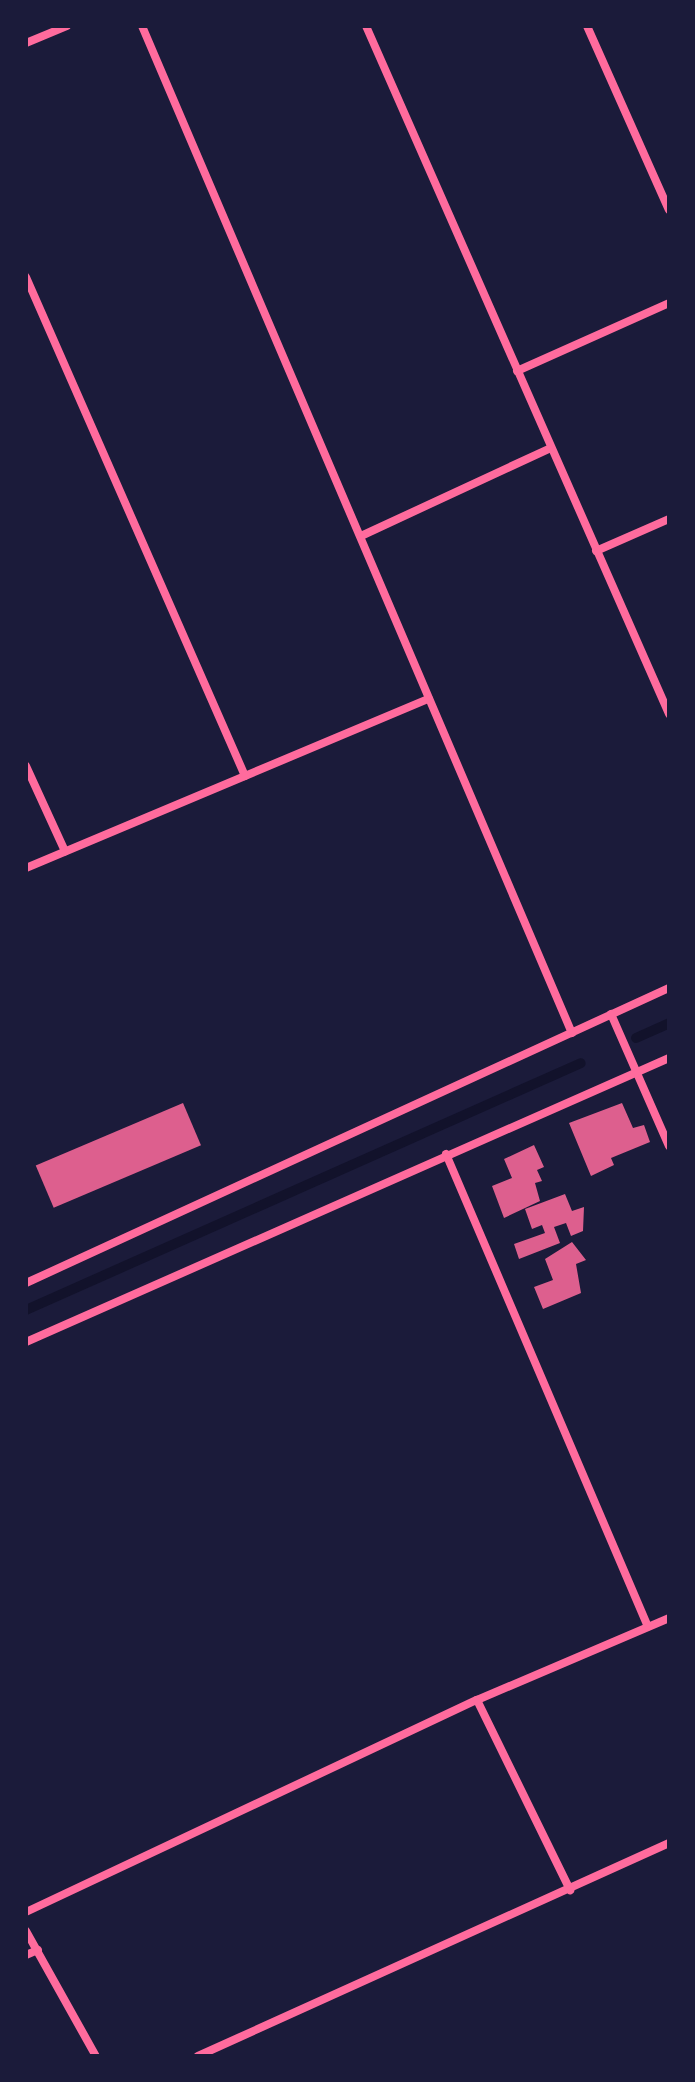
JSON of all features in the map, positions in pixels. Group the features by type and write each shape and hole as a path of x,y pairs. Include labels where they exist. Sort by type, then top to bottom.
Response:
{"street":[{"path":"26,43 67,26"},
{"path":"142,26 572,1033"},
{"path":"366,26 669,714"},
{"path":"587,26 669,210"},
{"path":"26,277 245,776"},
{"path":"517,371 669,303"},
{"path":"361,536 551,448"},
{"path":"596,551 669,519"},
{"path":"26,868 429,699"},
{"path":"26,766 65,851"},
{"path":"26,1283 669,988"},
{"path":"611,1014 669,1146"},
{"path":"26,1342 669,1058"},
{"path":"446,1154 648,1627"},
{"path":"26,1912 477,1700 669,1618"},
{"path":"477,1700 570,1890"},
{"path":"198,2056 669,1843"},
{"path":"26,1931 96,2056"},
{"path":"26,1955 38,1950"}],"building":[{"path":"183,1103 201,1145 54,1208 36,1166"},
{"path":"622,1103 633,1128 644,1125 650,1142 611,1158 614,1165 591,1176 569,1123"},
{"path":"534,1145 544,1167 537,1170 542,1181 535,1183 540,1201 504,1218 492,1186 512,1178 504,1159"},
{"path":"565,1194 572,1211 584,1207 583,1231 571,1236 566,1223 554,1227 560,1243 519,1259 514,1244 545,1233 542,1225 532,1229 525,1209"},
{"path":"572,1242 586,1260 576,1264 581,1293 543,1309 534,1287 553,1280 545,1259"}],"waterway":[{"path":"636,1038 669,1023"},
{"path":"26,1310 581,1063"}]}
